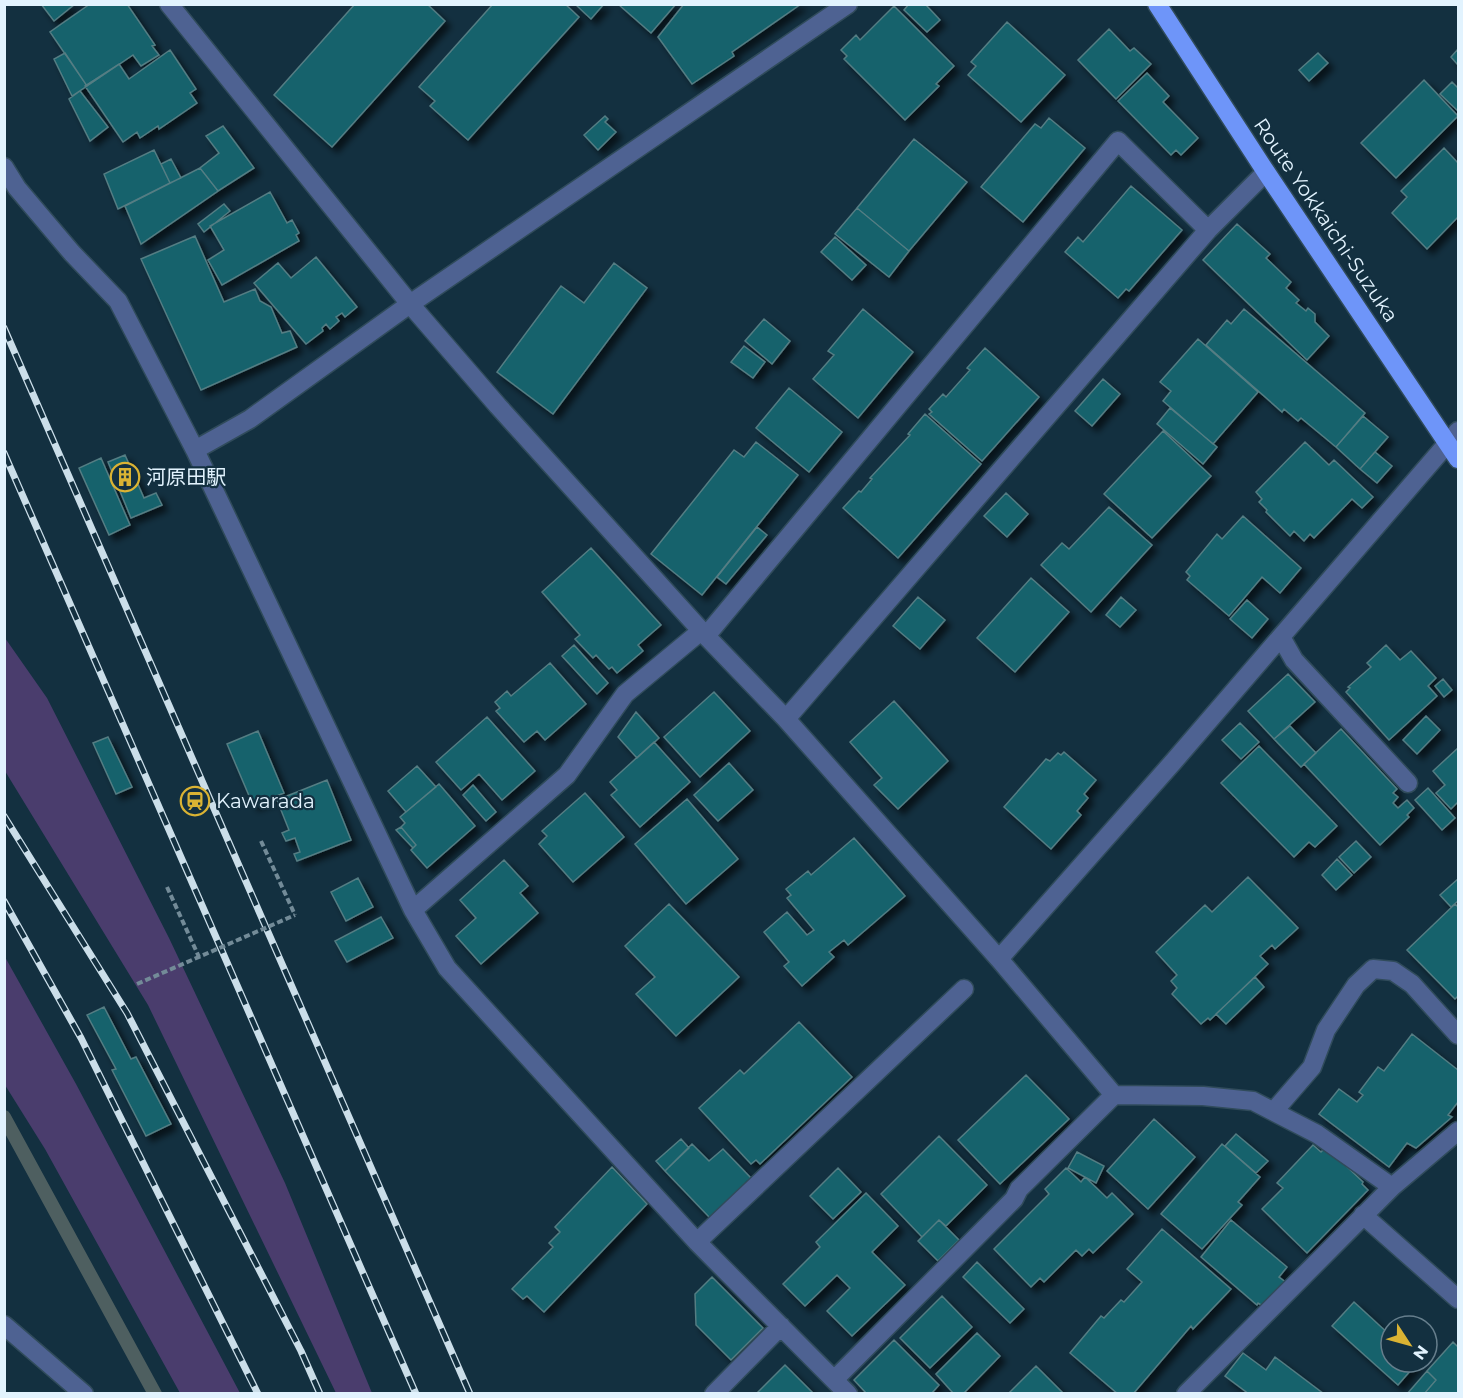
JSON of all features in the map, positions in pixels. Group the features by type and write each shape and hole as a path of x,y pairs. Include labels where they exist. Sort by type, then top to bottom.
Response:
{"main road":[{"name":"Route Yokkaichi-Suzuka","path":"1157,4 1266,172 1454,437 1458,459"}],"street":[{"path":"169,4 410,304 498,406 704,633 786,719 999,959 1114,1095"},
{"path":"195,450 250,419 410,304 848,4"},
{"path":"412,910 567,775 625,694 704,633 1118,141 1208,230"},
{"path":"4,167 17,188 72,253 118,301 195,450 412,910 447,968 697,1242 848,1394"},
{"path":"786,719 1208,230 1266,172"},
{"path":"999,959 1454,437"},
{"path":"1281,637 1294,660 1408,783"},
{"path":"1274,1112 1312,1067 1326,1030 1356,985 1373,969 1393,971 1412,984 1458,1035"},
{"path":"697,1242 964,989"},
{"path":"835,1379 1014,1199 1019,1189 1114,1095 1203,1096 1253,1101 1317,1134 1392,1187"},
{"path":"1185,1394 1392,1187 1458,1131"},
{"path":"1363,1215 1458,1299"},
{"path":"4,1325 84,1394"},
{"path":"714,1394 781,1326"}],"path":[{"path":"137,984 295,915 261,842"},
{"path":"167,886 199,957"}],"shaded area":[{"path":"5,638 47,698 169,938 285,1183 372,1393 336,1393 148,1005 5,771"},
{"path":"5,957 76,1084 240,1393 180,1393 45,1149 5,1085"}],"building":[{"path":"41,4 75,4 54,21"},
{"path":"90,4 127,4 155,45 152,46 159,55 141,66 133,55 87,86 50,32"},
{"path":"355,4 427,4 445,21 332,147 274,95"},
{"path":"493,4 565,4 579,17 468,140 430,106 435,101 419,87"},
{"path":"575,4 604,4 591,19"},
{"path":"618,4 676,4 651,33"},
{"path":"684,4 801,4 732,52 734,56 692,84 658,37"},
{"path":"909,4 925,4 940,20 927,32 904,10"},
{"path":"894,6 954,66 936,84 939,86 905,120 844,59 847,56 841,50 856,35 860,40"},
{"path":"1007,22 1065,75 1021,122 968,75 976,66 971,62"},
{"path":"1109,29 1130,51 1134,48 1151,64 1116,99 1078,60"},
{"path":"1458,49 1458,65 1451,57"},
{"path":"170,50 196,89 190,93 197,103 159,129 158,126 140,138 137,132 123,142 85,86 119,64 129,79"},
{"path":"65,53 87,86 72,96 54,59"},
{"path":"1318,53 1328,63 1309,81 1299,70"},
{"path":"1147,73 1169,96 1163,102 1198,138 1181,155 1176,150 1171,155 1118,101"},
{"path":"1424,80 1458,116 1396,178 1361,143"},
{"path":"1452,82 1458,88 1458,111 1440,94"},
{"path":"80,91 108,127 90,141 69,99"},
{"path":"605,116 608,119 605,122 616,132 598,150 584,135"},
{"path":"1049,118 1085,148 1023,222 981,187 1035,124 1041,128"},
{"path":"223,126 254,168 218,191 200,168 219,153 206,136"},
{"path":"914,139 967,182 909,251 857,208"},
{"path":"1444,148 1458,163 1458,217 1427,249 1392,213 1407,197 1401,191"},
{"path":"154,150 170,183 118,209 104,174"},
{"path":"171,159 181,178 170,183 161,164"},
{"path":"200,168 218,191 141,244 125,206"},
{"path":"1131,186 1182,230 1129,291 1126,289 1118,298 1065,252 1078,237 1083,242"},
{"path":"270,192 287,223 292,220 299,233 296,235 299,241 222,285 208,260 224,250 210,226"},
{"path":"224,204 230,211 204,232 198,224"},
{"path":"857,208 909,251 889,277 835,234"},
{"path":"1237,224 1270,254 1266,258 1291,282 1286,288 1299,300 1296,303 1306,311 1308,308 1315,314 1315,322 1329,336 1307,360 1203,260"},
{"path":"195,236 224,302 255,289 260,301 271,307 282,333 290,331 297,347 201,390 141,259"},
{"path":"835,237 866,265 852,280 821,252"},
{"path":"316,257 357,307 345,317 342,313 336,317 339,321 330,329 326,324 322,328 323,331 306,344 254,283 278,263 291,278"},
{"path":"614,263 647,288 553,414 497,372 561,286 584,303"},
{"path":"863,309 913,352 858,418 813,379 834,355 828,351"},
{"path":"1244,309 1365,413 1336,447 1301,418 1298,421 1284,409 1282,412 1206,345 1227,320 1231,324"},
{"path":"764,319 790,341 772,364 745,341"},
{"path":"1198,339 1258,392 1213,444 1163,401 1171,391 1160,382"},
{"path":"744,346 765,362 753,378 731,362"},
{"path":"985,348 1039,397 982,461 929,414 932,412 929,409 943,394 946,397 970,370 967,368"},
{"path":"1103,379 1120,394 1092,426 1075,411"},
{"path":"789,388 842,432 809,472 756,428"},
{"path":"1170,408 1217,447 1203,464 1157,424"},
{"path":"925,414 981,464 898,558 843,508 859,491 861,492 872,479 870,478 910,435 908,434"},
{"path":"1363,416 1388,437 1360,469 1336,447"},
{"path":"1163,431 1211,476 1152,538 1104,494"},
{"path":"756,442 798,475 702,595 651,554 734,450 744,457"},
{"path":"1305,442 1329,465 1334,460 1373,497 1362,508 1352,499 1314,538 1310,534 1304,541 1294,531 1290,536 1266,512 1267,510 1259,502 1262,499 1256,492"},
{"path":"1375,452 1392,466 1377,483 1360,469"},
{"name":"河原田駅","path":"125,455 144,498 156,493 162,505 131,518 108,462"},
{"path":"101,458 130,525 109,535 79,468"},
{"path":"1006,493 1028,514 1007,537 984,516"},
{"path":"1109,507 1152,545 1091,612 1041,565 1062,543 1069,549"},
{"path":"1243,516 1301,568 1280,593 1262,577 1229,616 1187,580 1190,576 1186,572 1217,534 1222,539"},
{"path":"757,527 767,535 726,584 717,577"},
{"path":"591,548 661,625 638,645 643,651 617,673 612,667 609,669 596,655 593,658 575,639 580,635 542,592"},
{"path":"1031,578 1069,612 1015,672 977,638"},
{"path":"918,597 945,620 920,649 893,626"},
{"path":"1121,597 1136,610 1120,627 1106,615"},
{"path":"1247,600 1268,619 1252,638 1230,619"},
{"path":"574,645 608,683 597,694 562,656"},
{"path":"1386,645 1400,660 1411,651 1436,678 1428,686 1437,696 1389,740 1346,692 1350,688 1348,687 1371,667 1367,663"},
{"path":"550,663 586,704 545,740 537,731 524,742 496,711 500,708 495,702 507,691 511,696"},
{"path":"1288,674 1315,702 1274,739 1248,711"},
{"path":"1443,679 1452,690 1444,697 1435,686"},
{"path":"714,692 750,731 700,777 664,737"},
{"path":"894,701 948,761 898,809 874,785 882,778 850,742"},
{"path":"636,712 659,738 637,758 618,737"},
{"path":"1426,716 1440,730 1417,754 1403,740"},
{"path":"487,717 535,771 502,800 479,774 461,790 436,762"},
{"path":"1240,723 1259,742 1241,759 1222,740"},
{"path":"1290,726 1316,753 1301,767 1274,739"},
{"path":"1341,729 1397,789 1393,793 1398,797 1393,803 1398,808 1407,800 1414,808 1407,815 1409,817 1380,845 1304,764"},
{"path":"258,731 284,793 253,805 227,744"},
{"path":"108,737 132,787 116,794 93,743"},
{"path":"654,742 690,782 640,827 611,795 617,790 610,782"},
{"path":"1259,746 1337,826 1315,847 1309,842 1294,857 1221,783"},
{"path":"1458,748 1458,802 1451,809 1436,793 1445,785 1433,771"},
{"path":"1064,752 1096,780 1084,794 1088,798 1077,811 1081,815 1051,849 1004,807 1046,759 1050,761 1058,753 1061,755"},
{"path":"729,763 753,790 718,821 694,795"},
{"path":"417,766 436,787 406,812 388,791"},
{"path":"327,780 351,840 297,861 294,854 300,852 295,838 286,841 282,833 289,830 277,800"},
{"path":"439,784 475,826 427,868 411,850 416,845 401,827 405,823 400,817"},
{"path":"473,785 496,812 486,821 463,795"},
{"path":"1428,788 1455,818 1442,830 1415,800"},
{"path":"585,793 624,837 573,882 539,844 547,836 542,831"},
{"path":"687,799 738,859 686,904 635,844"},
{"path":"401,827 416,845 413,848 396,830"},
{"path":"854,838 905,896 848,945 844,940 829,952 834,957 802,986 784,966 789,962 764,932 787,912 807,935 814,930 787,898 791,895 786,889 808,871 811,875"},
{"path":"1356,841 1371,857 1354,873 1339,857"},
{"path":"1337,859 1352,875 1336,890 1322,875"},
{"path":"504,860 528,886 520,893 538,913 481,964 456,936 476,918 460,900"},
{"path":"1248,877 1298,928 1275,949 1272,945 1260,956 1268,964 1210,1020 1208,1018 1201,1024 1172,994 1177,988 1171,981 1177,975 1156,952 1205,905 1212,912"},
{"path":"358,878 373,907 346,921 331,892"},
{"path":"1458,879 1458,901 1451,907 1440,895"},
{"path":"669,904 739,977 676,1036 636,994 655,977 625,946"},
{"path":"1455,904 1458,907 1458,996 1455,999 1407,950"},
{"path":"381,917 393,938 347,962 335,941"},
{"path":"1255,977 1264,987 1226,1024 1216,1014"},
{"path":"104,1007 131,1059 136,1057 171,1124 146,1136 112,1070 116,1069 87,1015"},
{"path":"799,1022 852,1077 760,1164 756,1160 751,1164 699,1108 740,1070 744,1074"},
{"path":"1412,1034 1458,1070 1458,1102 1448,1115 1452,1117 1416,1148 1407,1143 1389,1167 1319,1114 1339,1089 1357,1102 1363,1095 1359,1092 1378,1067 1384,1071"},
{"path":"1026,1075 1069,1119 1000,1184 958,1140"},
{"path":"1154,1119 1195,1157 1148,1209 1107,1171"},
{"path":"1236,1134 1268,1161 1256,1173 1225,1146"},
{"path":"939,1136 987,1185 946,1226 939,1220 922,1237 881,1194"},
{"path":"681,1139 689,1148 665,1171 656,1161"},
{"path":"692,1144 709,1161 723,1149 751,1178 710,1218 665,1171"},
{"path":"1222,1144 1260,1177 1238,1202 1242,1205 1202,1249 1161,1214"},
{"path":"1313,1145 1321,1152 1326,1147 1363,1182 1362,1184 1368,1190 1307,1253 1262,1209 1283,1188 1277,1183"},
{"path":"1077,1152 1104,1166 1096,1183 1068,1168"},
{"path":"612,1167 647,1204 544,1312 527,1296 523,1299 512,1289 553,1247 549,1243 560,1232 555,1227"},
{"path":"838,1168 861,1192 833,1219 810,1196"},
{"path":"1066,1168 1081,1182 1085,1177 1107,1198 1112,1193 1133,1214 1093,1253 1089,1249 1082,1256 1076,1250 1044,1282 1040,1278 1031,1287 994,1249 1049,1194 1045,1189"},
{"path":"866,1193 898,1226 872,1252 905,1285 852,1336 827,1311 850,1288 837,1275 805,1306 783,1284 820,1247 816,1242"},
{"path":"939,1220 959,1240 938,1261 918,1241"},
{"path":"1231,1220 1287,1267 1279,1277 1287,1283 1263,1306 1258,1303 1257,1305 1201,1257"},
{"path":"1162,1229 1231,1289 1193,1329 1191,1326 1133,1394 1118,1394 1070,1353 1101,1316 1104,1318 1121,1300 1124,1302 1142,1282 1127,1269"},
{"path":"977,1262 1024,1309 1010,1323 963,1277"},
{"path":"712,1277 763,1328 731,1360 696,1325 695,1294"},
{"path":"942,1296 972,1327 930,1368 900,1338"},
{"path":"1354,1302 1379,1325 1379,1368 1332,1326"},
{"path":"977,1333 1000,1356 963,1394 954,1394 936,1374"},
{"path":"894,1340 939,1385 931,1394 867,1394 854,1380"},
{"path":"1453,1342 1458,1347 1458,1394 1424,1394 1436,1380 1430,1374 1439,1374 1439,1358"},
{"path":"1243,1353 1266,1370 1275,1357 1324,1394 1249,1394 1225,1376"},
{"path":"785,1365 814,1394 756,1394"},
{"path":"1036,1366 1064,1394 1008,1394"},
{"path":"1386,1374 1408,1374 1398,1385"},
{"path":"1424,1374 1430,1374 1436,1380 1424,1394 1407,1394"}],"waterway":[{"path":"4,1117 155,1394"}],"railway":[{"path":"4,328 470,1394"},
{"path":"4,453 416,1394"},
{"path":"4,816 127,1013 301,1351 320,1394"},
{"path":"4,901 81,1038 258,1394"}],"place":[{"name":"河原田駅","path":"125,477"},
{"name":"Kawarada","path":"195,801"}]}
